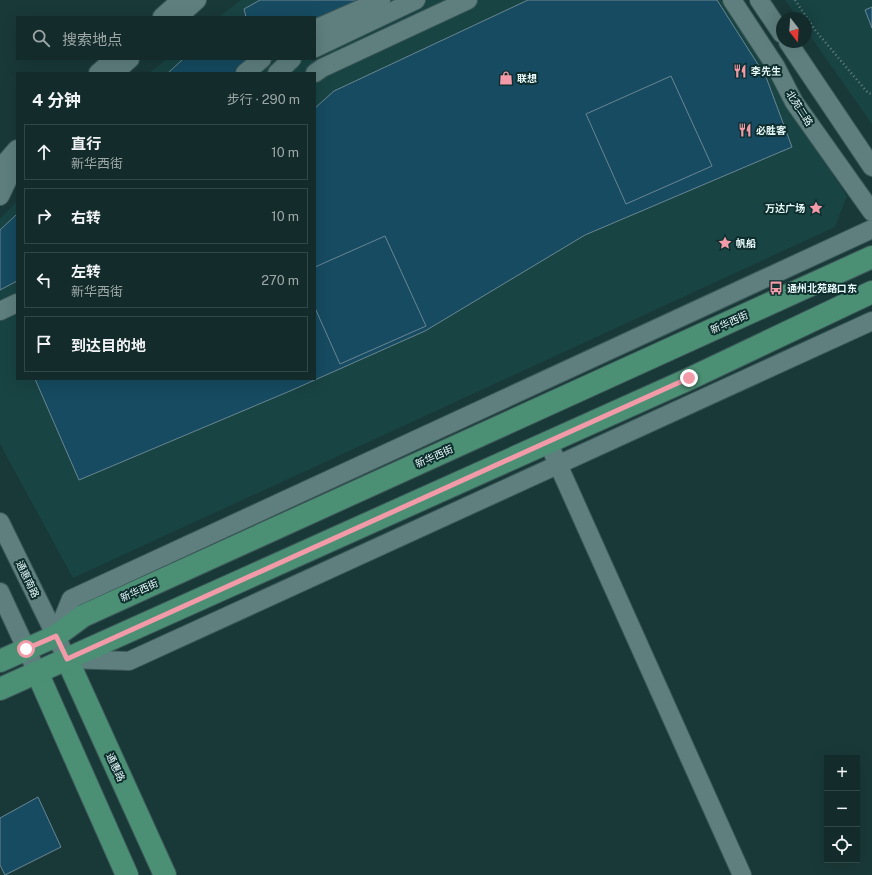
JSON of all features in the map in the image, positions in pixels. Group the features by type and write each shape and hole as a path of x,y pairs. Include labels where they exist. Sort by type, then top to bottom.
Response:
{"main road":[{"name":"新华西街","path":"0,661 56,636 83,616 872,257"},
{"path":"0,689 689,378 872,292"},
{"name":"通惠路","path":"67,659 166,875"},
{"path":"37,672 127,875"}],"street":[{"path":"163,16 181,0"},
{"path":"179,16 197,0"},
{"path":"316,29 381,0"},
{"path":"316,48 416,0"},
{"path":"316,56 319,71 435,7 468,0"},
{"name":"北苑二路","path":"732,0 776,67 794,102 872,212"},
{"path":"759,0 776,25"},
{"path":"792,48 872,167"},
{"path":"99,72 113,60"},
{"path":"115,72 129,60"},
{"path":"247,72 261,60"},
{"path":"277,72 291,60"},
{"path":"0,172 16,150"},
{"path":"0,196 12,171 16,167"},
{"path":"56,636 71,599 872,229"},
{"path":"0,311 16,303"},
{"path":"67,659 129,661 872,321"},
{"path":"548,442 742,875"},
{"name":"通惠南路","path":"0,522 67,659"},
{"path":"0,592 37,672"}],"path":[{"path":"795,0 815,30 868,93 872,94"}],"shaded area":[{"path":"241,0 721,0 847,196 835,227 73,578 0,444 0,219 16,202 16,380 316,380 316,72 150,72 166,60 316,60 316,16 220,16"},
{"path":"785,0 872,0 872,124 812,39 812,12 794,12"}],"building":[{"path":"260,0 391,0 316,33 316,16 246,16 244,9"},
{"path":"528,0 717,0 766,77 792,147 585,235 425,331 316,379 316,107 334,91"},
{"path":"872,7 872,28 865,10"},
{"path":"182,60 265,60 252,72 169,72"},
{"path":"671,76 712,166 626,204 586,114"},
{"path":"16,215 16,282 0,290 0,230"},
{"path":"385,236 426,326 340,364 316,310 316,267"},
{"path":"35,380 315,380 290,391 79,480"},
{"path":"38,797 61,847 5,875 0,865 0,818"}],"place":[{"name":"李先生","path":"740,71"},
{"name":"联想","path":"506,78"},
{"name":"必胜客","path":"745,130"},
{"name":"万达广场","path":"816,208"},
{"name":"帆船","path":"725,243"},
{"name":"通州北苑路口东","path":"776,288"}],"route":[{"path":"26,649 56,636 67,659 689,378"}]}
